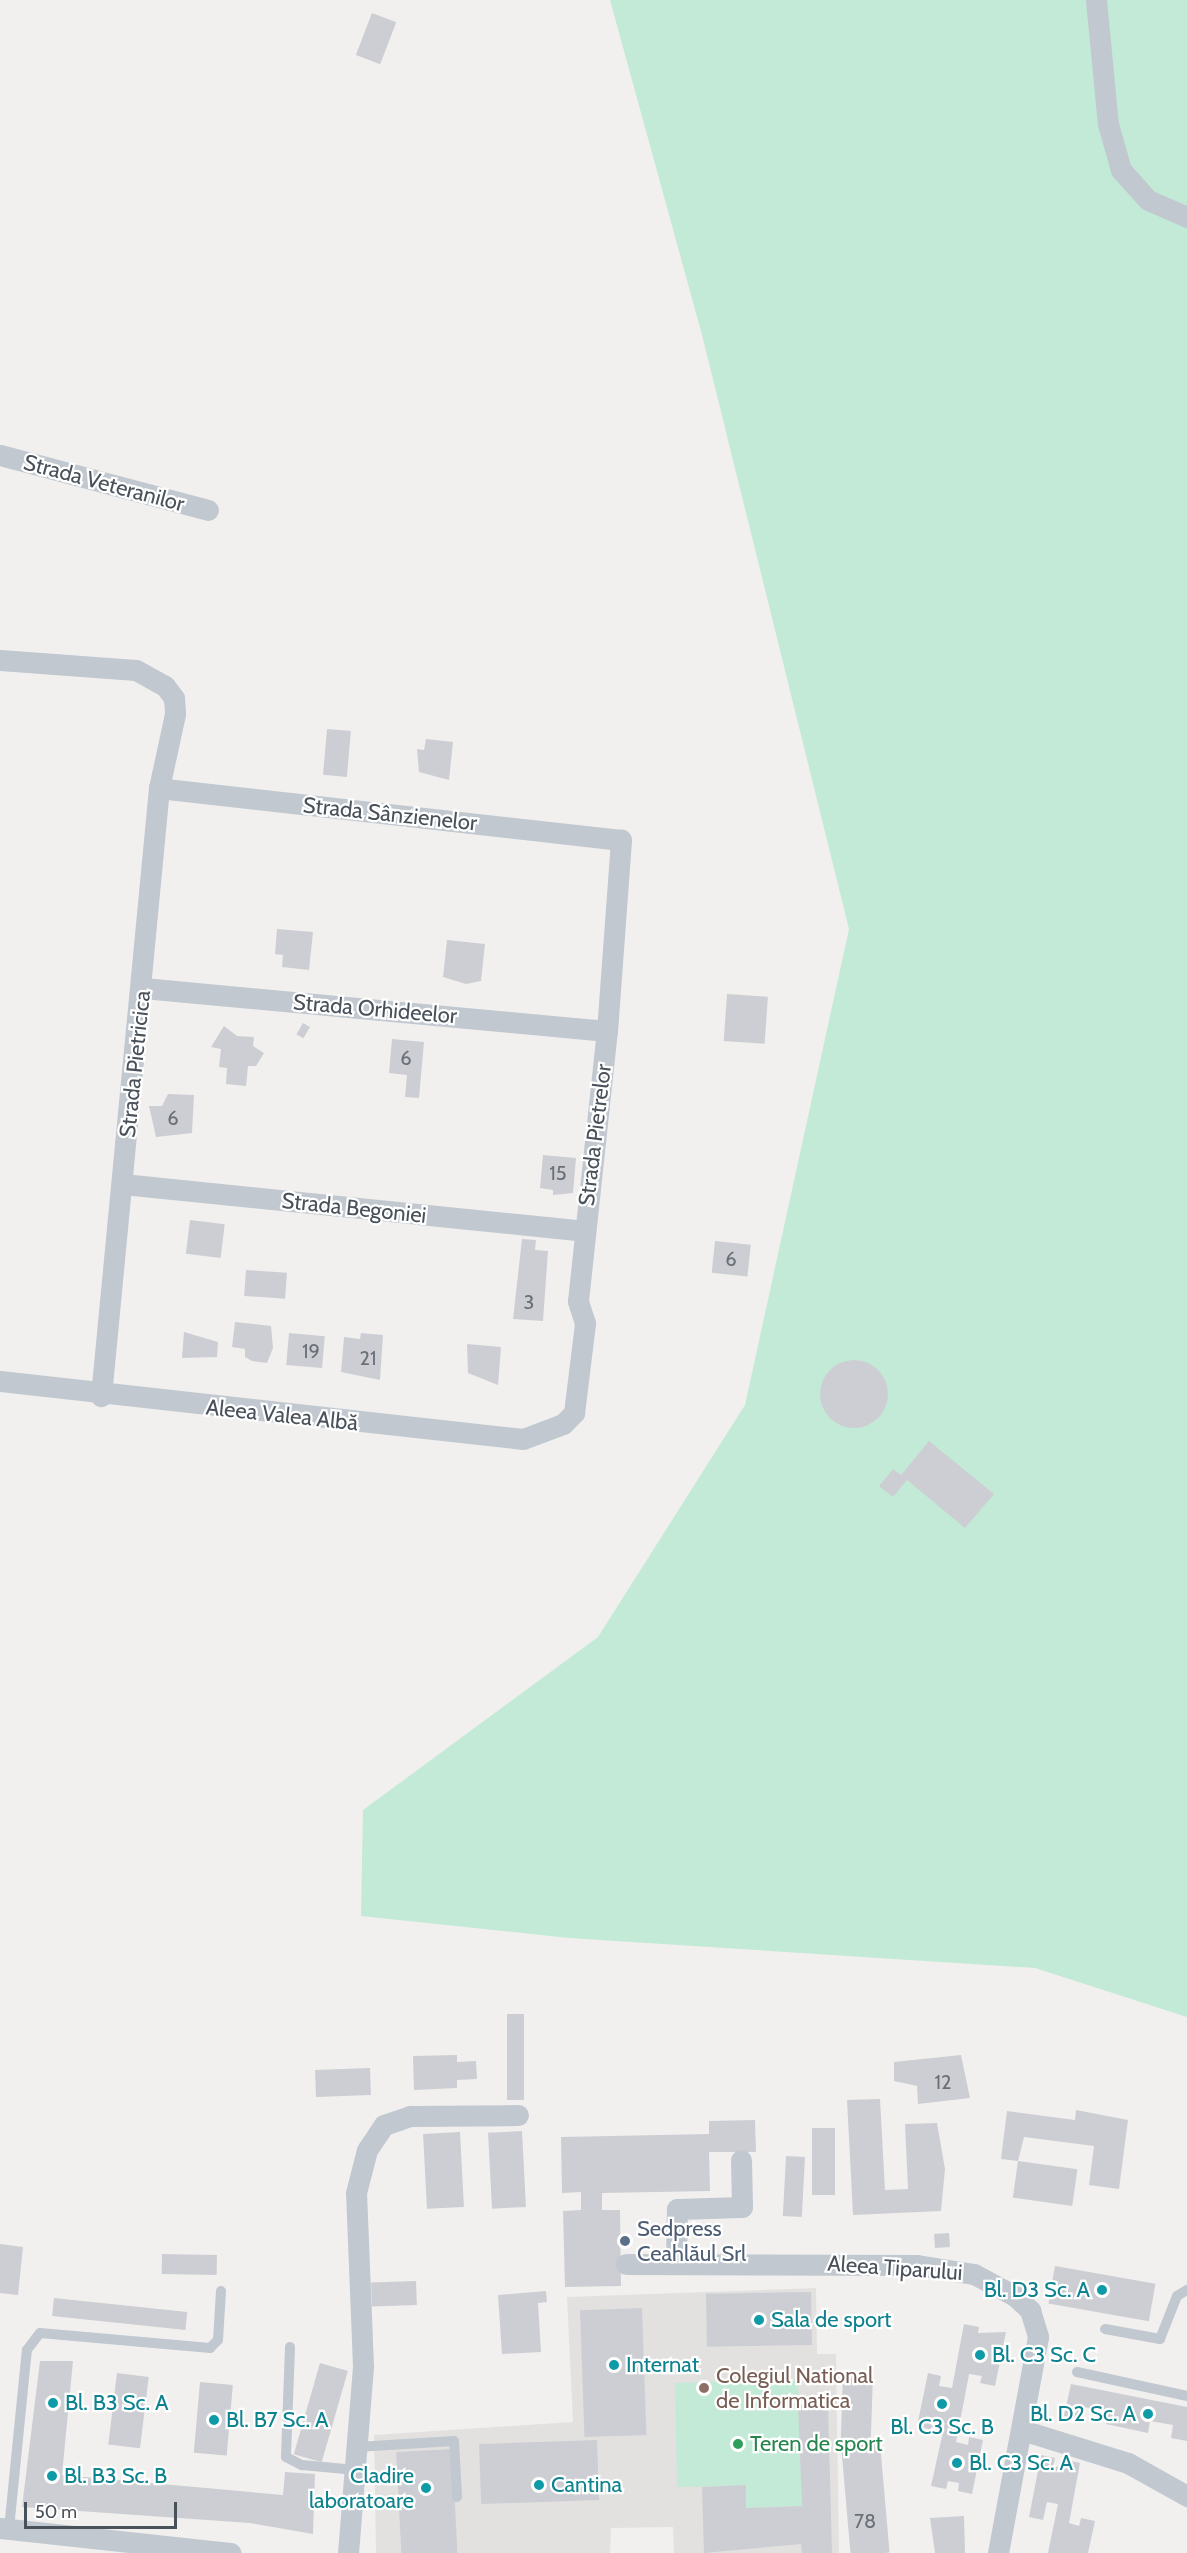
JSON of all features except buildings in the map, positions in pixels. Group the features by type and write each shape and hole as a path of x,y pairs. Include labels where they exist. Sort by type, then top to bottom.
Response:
{"street":[{"path":"1096,0 1108,123 1121,171 1148,200 1187,217"},
{"name":"Strada Veteranilor","path":"0,455 208,510"},
{"name":"Strada Pietricica","path":"0,660 136,670 165,686 174,698 172,733 159,788 143,988 101,1396"},
{"name":"Strada Sânzienelor","path":"159,788 621,840"},
{"name":"Strada Pietrelor","path":"563,1424 574,1413 585,1323 578,1301 607,1031 621,840"},
{"name":"Strada Orhideelor","path":"143,988 607,1031"},
{"name":"Strada Begoniei","path":"123,1185 584,1231"},
{"name":"Aleea Valea Albă","path":"0,1381 101,1396 523,1439 563,1424"},
{"path":"348,2553 363,2366 355,2232 356,2193 367,2150 384,2125 410,2116 518,2115"},
{"path":"676,2264 677,2209 742,2207 741,2160"},
{"name":"Aleea Tiparului","path":"626,2264 864,2262 984,2278 1030,2310 1038,2337 998,2553"},
{"path":"1022,2430 1128,2463 1187,2496"},
{"path":"4,2529 231,2553"}],"lane":[{"path":"1105,2329 1160,2339 1177,2296 1187,2290"},
{"path":"4,2529 27,2350 40,2333 210,2348 218,2340 221,2291"},
{"path":"290,2348 286,2457 302,2465 356,2470"},
{"path":"1077,2372 1187,2396"},
{"path":"357,2447 454,2441 457,2497"}],"shaded area":[{"name":"Colegiul National de Informatica","path":"816,2288 817,2354 836,2354 839,2553 674,2553 673,2527 611,2528 610,2553 376,2553 374,2435 573,2422 567,2297"}],"green space":[{"path":"610,0 1187,0 1187,2017 1035,1968 569,1938 361,1916 363,1810 598,1637 745,1405 849,929 702,335"},
{"name":"Teren de sport","path":"798,2380 802,2506 746,2508 745,2486 677,2487 675,2383"}],"place":[{"name":"Sedpress Ceahlăul Srl","path":"625,2241"},
{"name":"Bl. D3 Sc. A","path":"1102,2290"},
{"name":"Sala de sport","path":"759,2320"},
{"name":"Bl. C3 Sc. C","path":"980,2355"},
{"name":"Internat","path":"614,2365"},
{"name":"Colegiul National de Informatica","path":"704,2388"},
{"name":"Bl. B3 Sc. A","path":"53,2403"},
{"name":"Bl. C3 Sc. B","path":"942,2404"},
{"name":"Bl. D2 Sc. A","path":"1148,2414"},
{"name":"Bl. B7 Sc. A","path":"214,2420"},
{"name":"Teren de sport","path":"738,2444"},
{"name":"Bl. C3 Sc. A","path":"957,2463"},
{"name":"Bl. B3 Sc. B","path":"52,2476"},
{"name":"Cantina","path":"539,2485"},
{"name":"Cladire laboratoare","path":"426,2488"}]}
